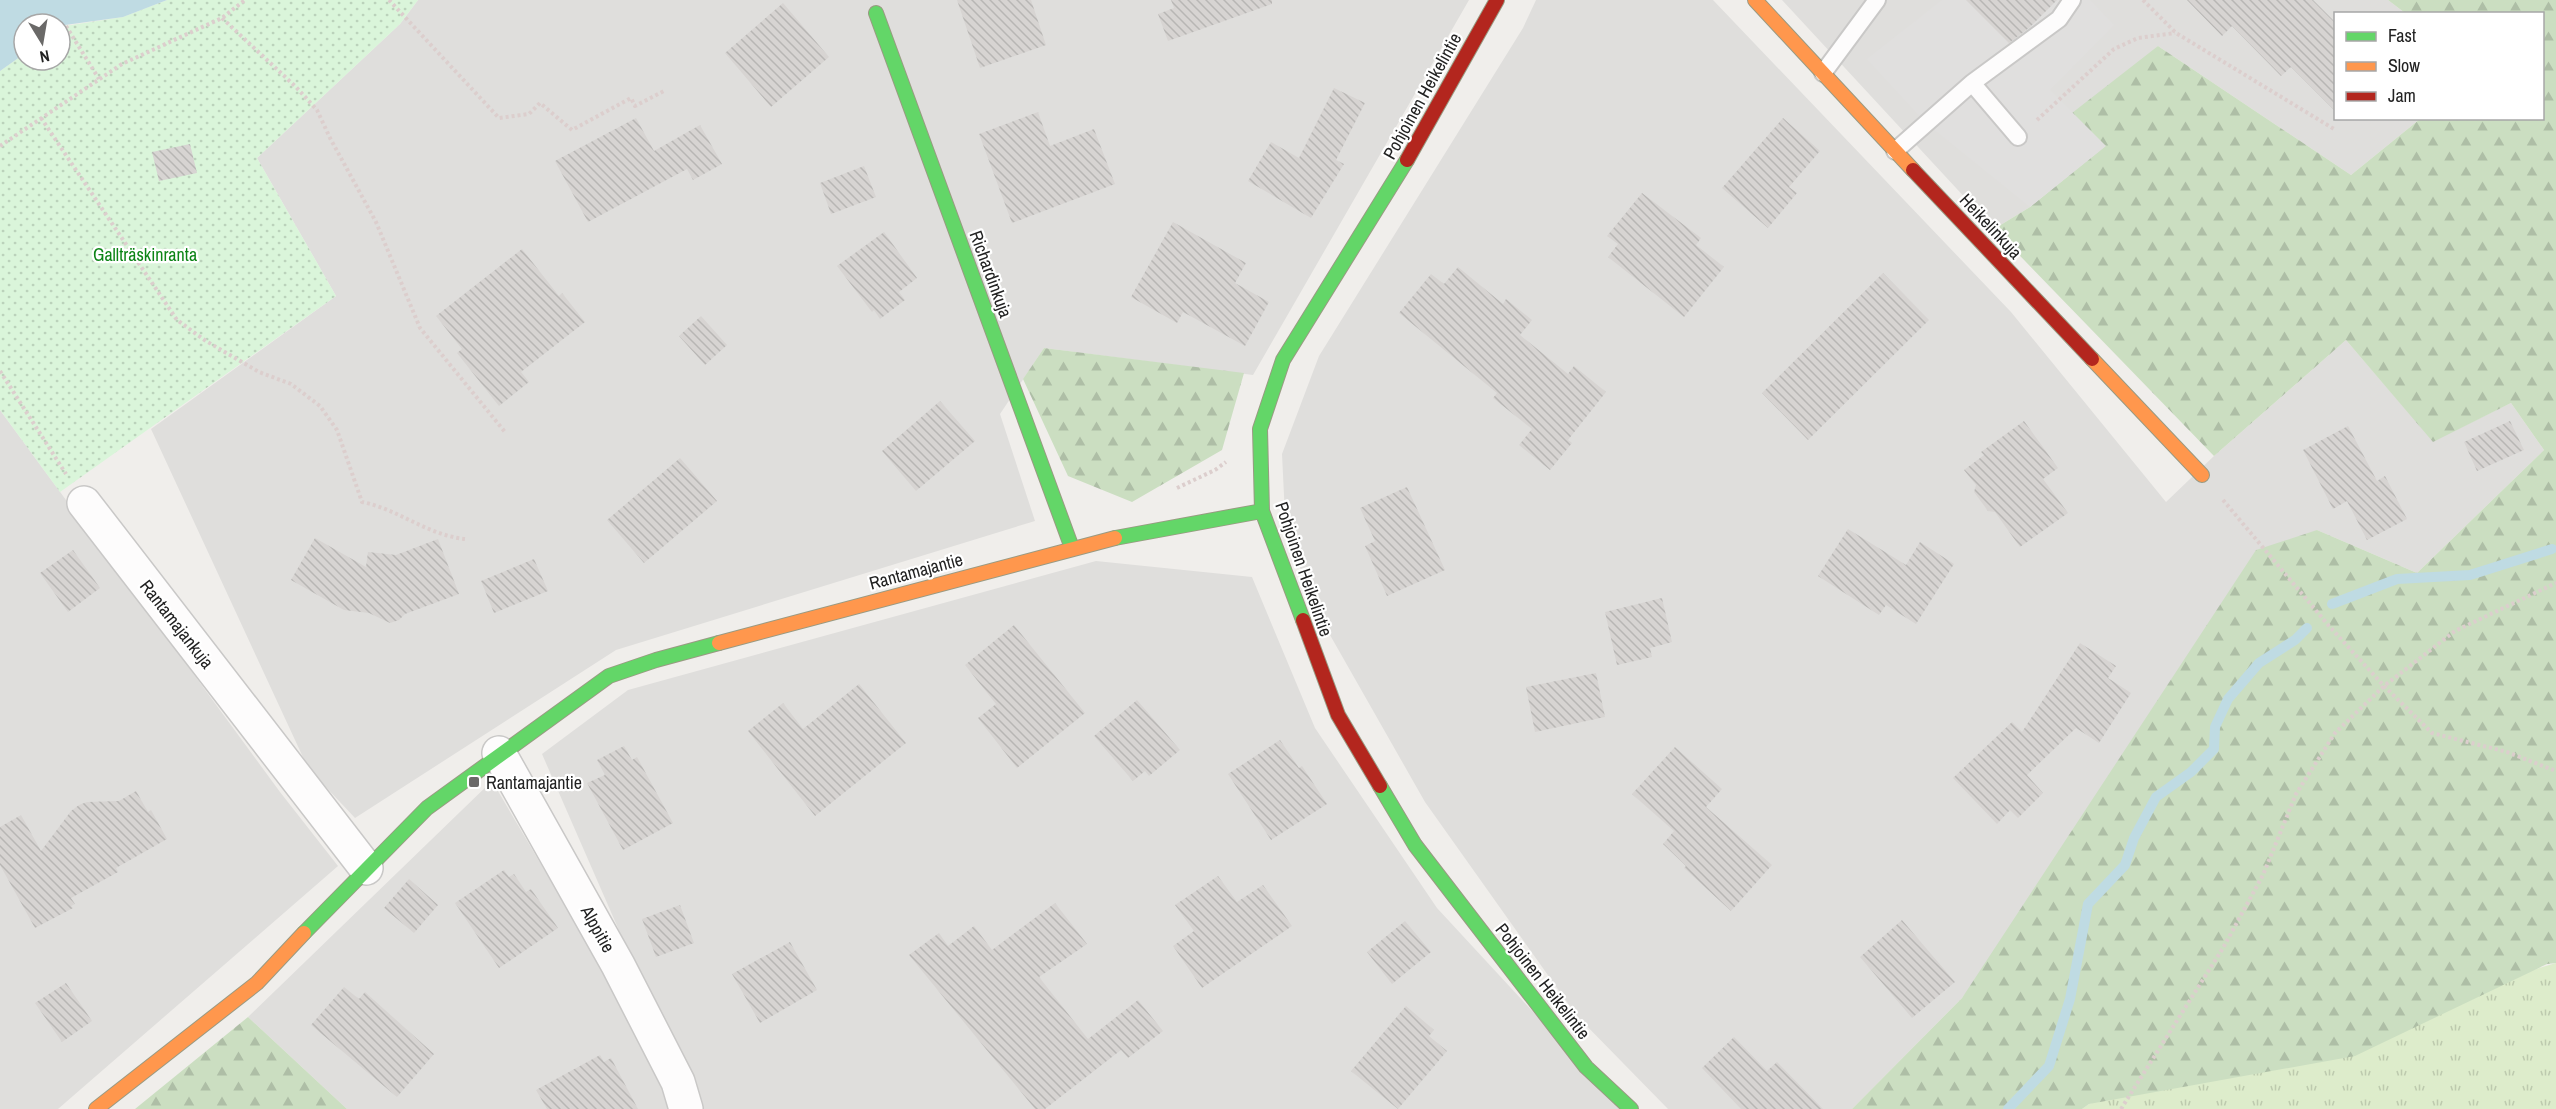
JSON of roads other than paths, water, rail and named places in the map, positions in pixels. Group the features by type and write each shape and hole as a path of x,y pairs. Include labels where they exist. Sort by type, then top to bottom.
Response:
{"street":[{"name":"Pohjoinen Heikelintie","path":"1497,0 1394,183 1283,360 1260,429 1262,511 1338,715 1415,845 1586,1067 1631,1109"},
{"name":"Heikelinkuja","path":"1755,0 1894,151 2202,475"},
{"name":"Richardinkuja","path":"876,13 1072,548"},
{"name":"Rantamajankuja","path":"84,503 366,868"},
{"name":"Rantamajantie","path":"96,1109 257,983 366,868 427,808 609,676 1072,548 1132,534 1262,511"},
{"name":"Alppitie","path":"500,753 618,965 678,1082 686,1109"}],"lane":[{"path":"1823,73 1877,0"},
{"path":"1894,151 1972,83 2059,19 2073,0"},
{"path":"1972,83 2018,137"}],"water":[{"path":"0,0 167,0 123,17 72,24 72,12 12,12 12,62 0,71"}],"waterway":[{"path":"2332,604 2397,579 2470,575 2552,549"},
{"path":"2008,1109 2049,1066 2070,999 2088,904 2125,865 2134,838 2156,797 2191,772 2214,749 2215,727 2228,699 2259,663 2295,640 2307,628"}],"place":[{"name":"Rantamajantie","path":"474,782"}],"park label":[{"name":"Gallträskinranta","path":"145,254"}]}
